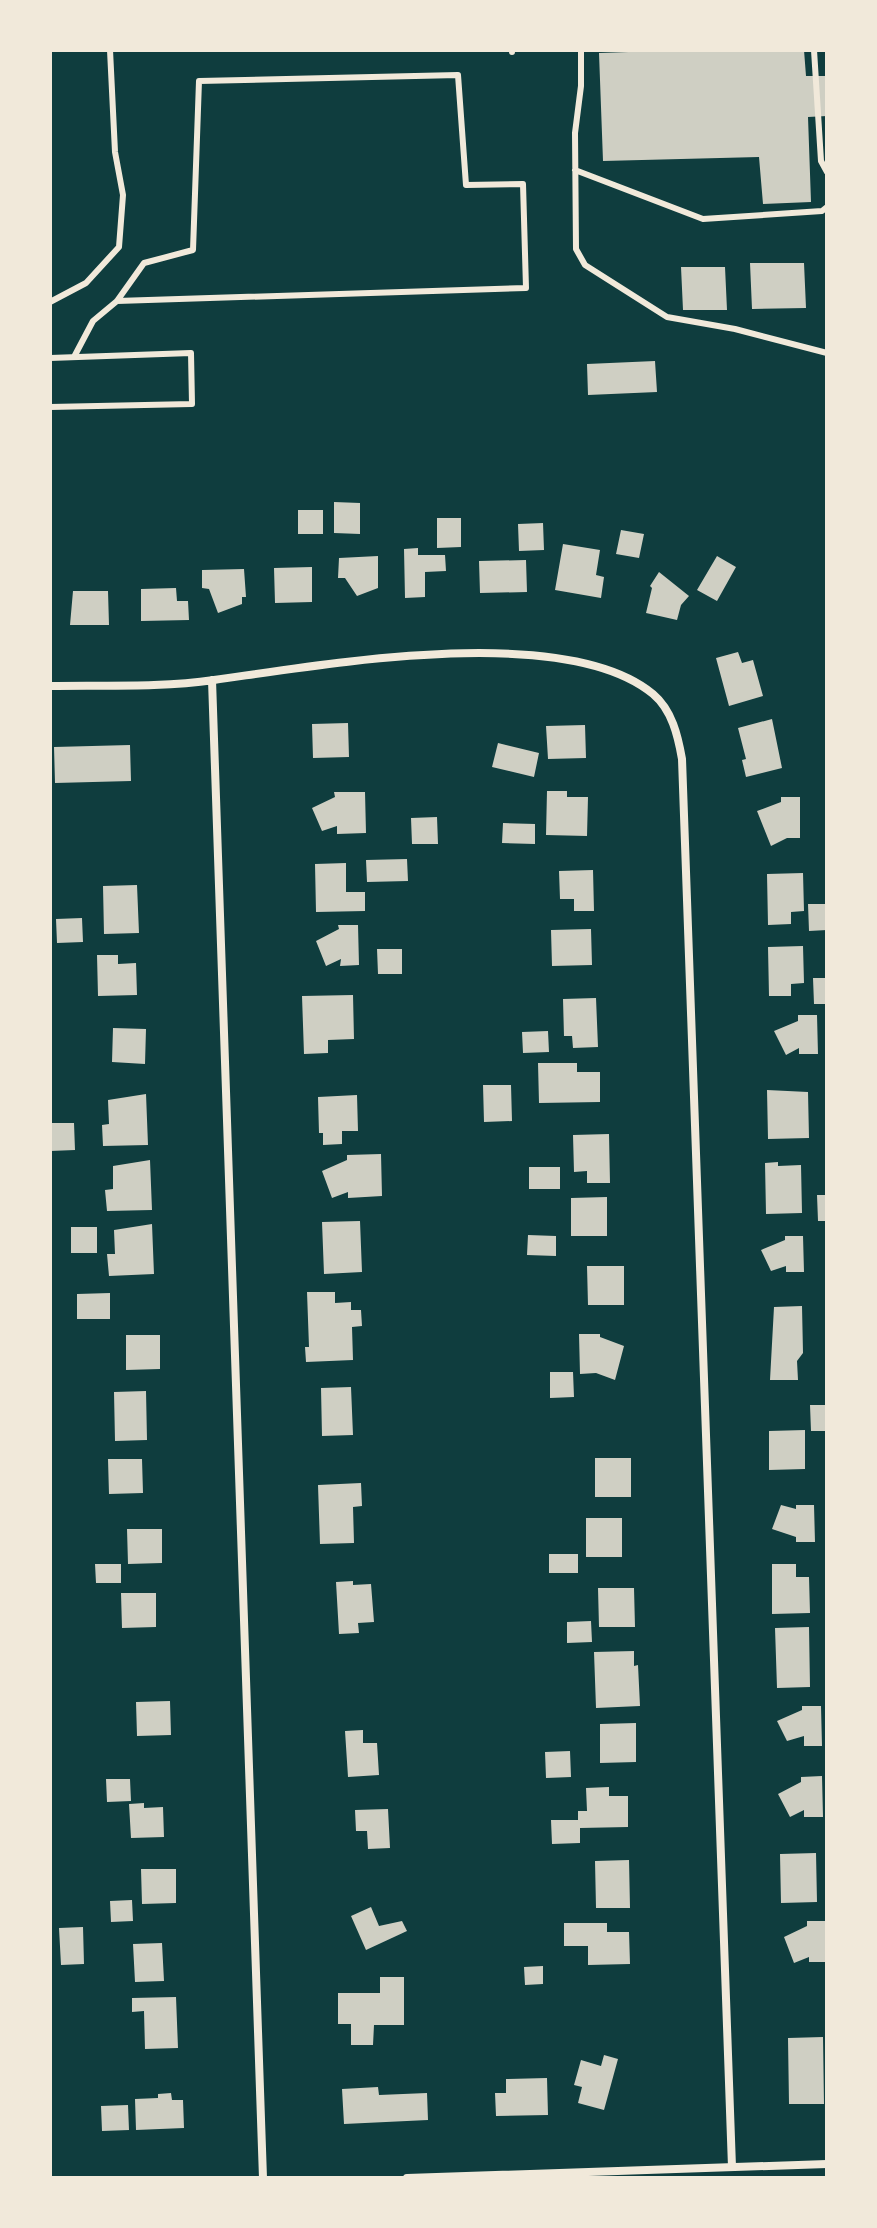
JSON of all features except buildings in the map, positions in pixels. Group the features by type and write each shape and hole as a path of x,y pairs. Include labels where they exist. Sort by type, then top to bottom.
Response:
{"street":[{"path":"50,686 164,685 341,661 501,653 565,659 618,673 654,695 669,713 678,735 682,759 732,2167"},
{"path":"212,680 263,2178"},
{"path":"407,2178 827,2164"}],"lane":[{"path":"50,302 86,283 119,247 123,195 115,152 110,50"},
{"path":"581,50 575,170 576,249 585,265 667,317 735,329 827,353"},
{"path":"814,50 821,161 827,172"},
{"path":"74,357 93,321 117,301 144,263 193,250 199,81 458,75 466,185 523,184 526,288 117,301"},
{"path":"575,170 703,219 822,211 827,207"},
{"path":"50,358 191,353 192,404 50,407"}]}
